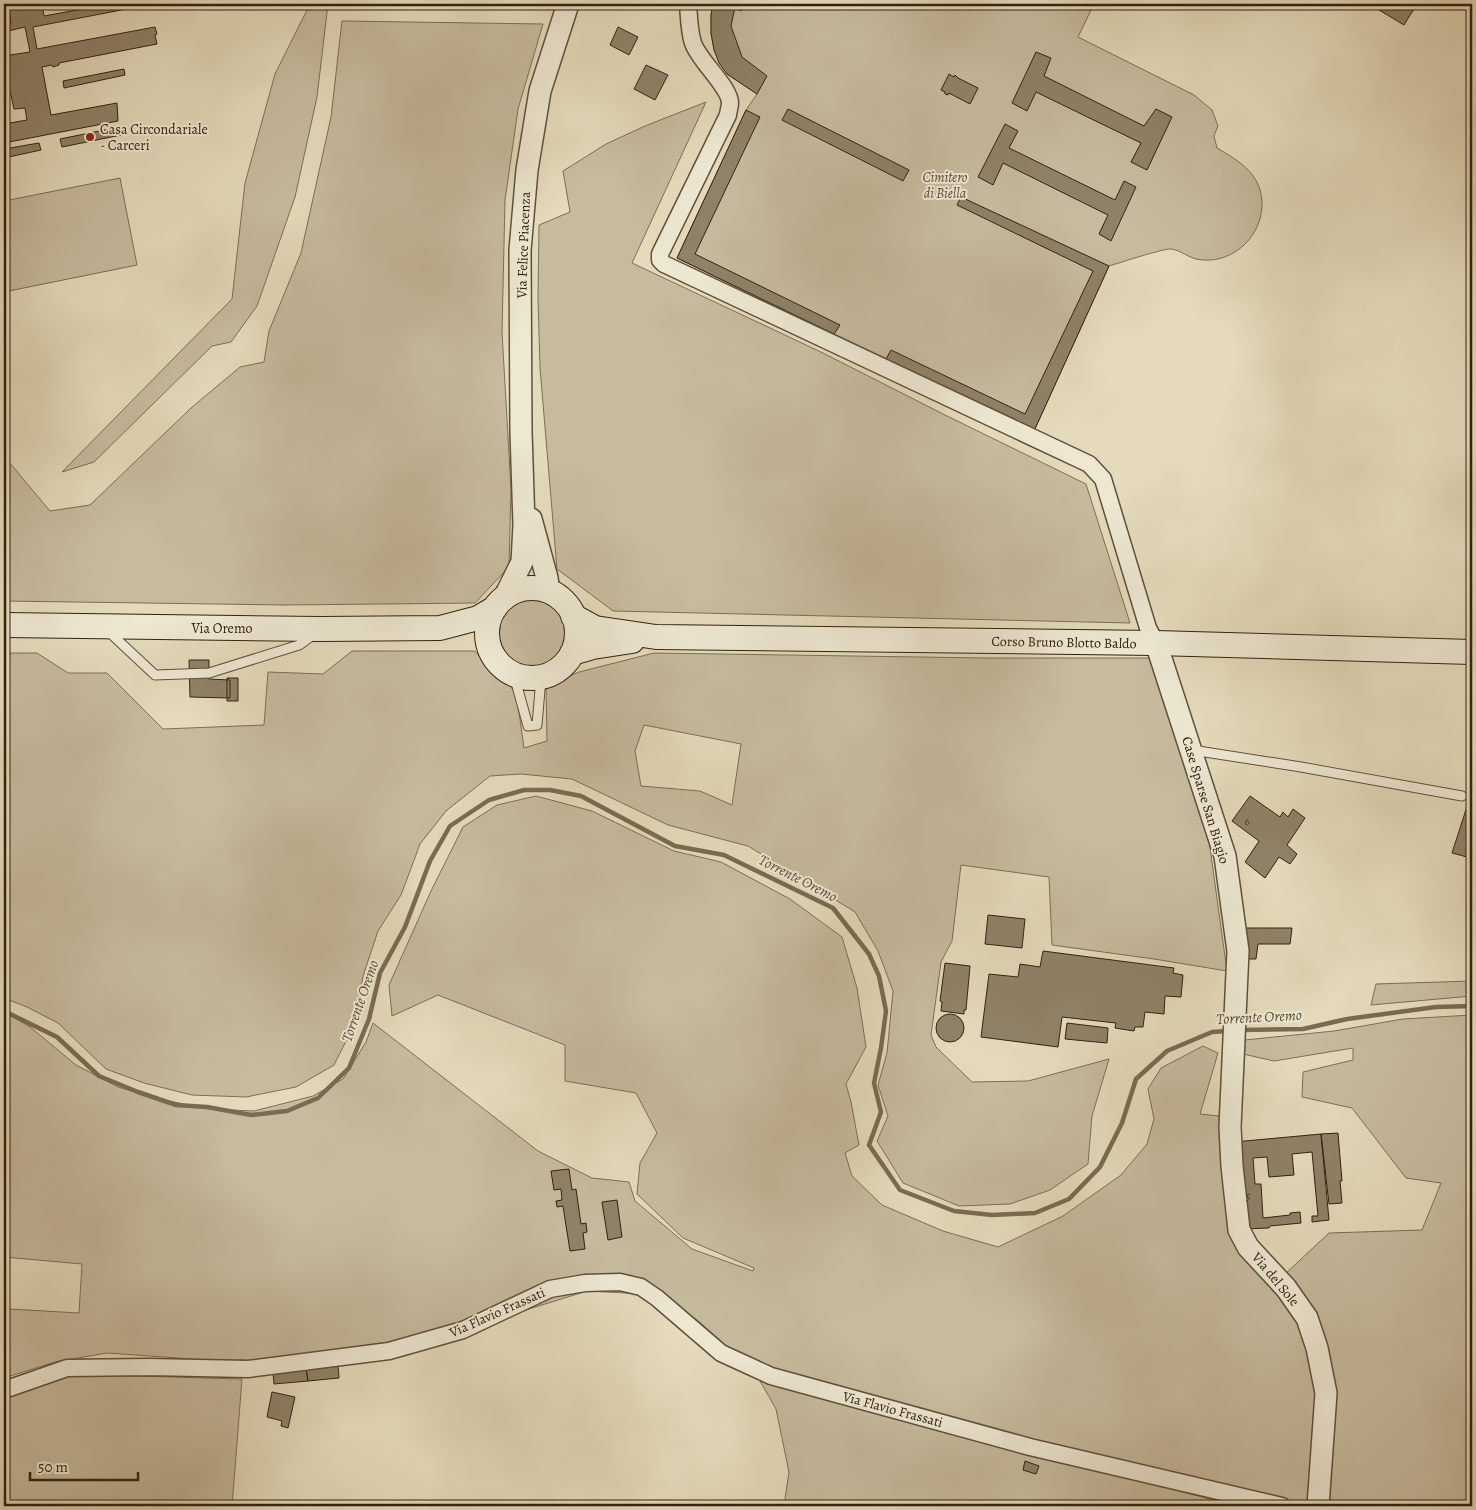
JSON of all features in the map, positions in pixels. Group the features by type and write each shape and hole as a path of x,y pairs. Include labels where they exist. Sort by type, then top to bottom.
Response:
{"main road":[{"path":"526,589 538,589 549,592 568,606 574,616 577,628 576,641 572,653 564,665 554,673 541,678 527,678 514,675 503,668 489,646 487,633 489,620 500,603 515,592 526,589"},
{"name":"Via Oremo","path":"4,625 321,629 440,628 478,618 500,603"},
{"name":"Corso Bruno Blotto Baldo","path":"574,616 594,628 656,637 1156,643 1472,652"},
{"name":"Via Oremo","path":"440,628 489,646"},
{"name":"Corso Bruno Blotto Baldo","path":"572,653 593,647 656,637"}],"street":[{"name":"Via Felice Piacenza","path":"500,603 522,562 524,524 520,250 526,170 540,91 568,4"},
{"path":"688,4 693,44 724,88 730,102 728,115 660,254 660,260 664,264 1088,464 1103,479 1148,628 1156,643"},
{"name":"Via Felice Piacenza","path":"523,492 547,578 549,592"},
{"name":"Case Sparse San Biagio","path":"1156,643 1226,856 1238,951 1234,1051"},
{"name":"Via del Sole","path":"1234,1051 1230,1127 1239,1230 1248,1247 1286,1288 1307,1318 1323,1374 1326,1393 1318,1506"},
{"name":"Via Flavio Frassati","path":"4,1390 67,1368 248,1369 389,1351 463,1330 550,1289 585,1283 620,1282 641,1287 657,1298 721,1353 771,1376 1030,1446 1282,1506"}],"lane":[{"path":"104,627 155,674 209,673 299,645 321,629"},
{"path":"514,675 528,726 537,725 541,678"},
{"path":"1192,750 1301,767 1462,796"}],"green space":[{"path":"310,4 328,4 317,97 295,197 257,306 231,342 212,346 94,462 62,472 232,299 245,183 275,74"},
{"name":"Cimitero di Biella","path":"713,4 1094,4 1078,37 1194,95 1212,110 1218,126 1214,136 1217,148 1242,164 1255,178 1259,186 1262,207 1260,219 1249,240 1241,248 1220,258 1196,259 1178,251 1167,249 1109,266 1034,431 677,258 746,110 757,94 727,74 714,50 711,33"},
{"path":"342,21 543,24 518,109 505,200 502,332 511,489 509,567 475,603 284,605 4,601 4,456 50,511 90,505 191,408 240,367 264,362 269,331 301,253 331,117"},
{"path":"706,102 632,263 823,353 1086,484 1130,623 613,611 557,569 540,368 538,299 539,225 570,212 563,171 606,144"},
{"path":"120,178 137,265 4,292 4,201"},
{"path":"531,597 545,600 557,607 564,619 567,633 564,647 557,659 545,666 531,669 517,666 505,659 498,647 495,633 498,619 505,607 517,600"},
{"path":"352,651 475,651 487,665 509,683 517,698 524,748 547,741 546,686 579,672 654,653 985,658 1152,658 1207,826 1227,971 1052,945 1049,877 961,865 952,941 941,962 931,1035 936,1047 972,1082 1028,1081 1109,1059 1092,1116 1088,1164 1050,1190 1010,1204 959,1206 903,1183 877,1141 888,1116 878,1085 887,1053 893,991 878,951 855,912 748,846 668,825 572,779 521,774 490,776 446,811 420,844 401,895 378,931 363,976 357,1019 334,1065 296,1087 246,1097 192,1095 144,1083 106,1069 58,1023 4,998 4,653 37,653 68,673 107,673 163,729 264,725 268,672 323,674","holes":["644,725 741,744 732,805 700,791 641,786 635,751"]},
{"path":"536,796 592,811 674,851 721,862 790,899 842,937 857,988 866,1047 846,1084 859,1145 845,1153 852,1176 882,1205 943,1231 998,1247 1063,1216 1121,1175 1147,1144 1154,1119 1148,1089 1161,1068 1203,1046 1218,1053 1200,1114 1219,1116 1233,1230 1284,1275 1329,1233 1422,1230 1441,1183 1406,1178 1352,1108 1302,1097 1303,1072 1353,1060 1353,1048 1274,1061 1243,1054 1245,1040 1334,1031 1403,1019 1472,1015 1472,1506 1248,1506 761,1376 721,1346 722,1342 696,1319 645,1294 587,1291 381,1355 244,1366 244,1360 221,1361 107,1353 55,1362 4,1378 9,1309 79,1313 82,1264 4,1257 4,1011 30,1027 76,1065 118,1087 159,1099 209,1109 254,1111 313,1096 343,1079 366,1042 373,1023 538,1151 592,1178 629,1182 635,1201 692,1249 753,1271 754,1268 683,1238 637,1194 640,1163 657,1133 636,1093 565,1081 565,1045 438,995 392,1016 389,985 431,891 463,827 497,805"},
{"path":"1472,981 1472,996 1371,1005 1376,984"},
{"path":"69,1374 242,1379 232,1506 4,1506 4,1396"},
{"path":"760,1381 1013,1446 1235,1506 784,1506 789,1472 776,1409"}],"building":[{"path":"4,4 42,4 44,16 110,4 137,4 137,7 33,27 37,49 155,27 157,44 59,63 59,65 53,67 52,65 42,67 51,115 117,103 118,121 4,143 4,124 27,120 25,108 14,109 10,91 4,92 4,56 30,52 25,27 4,32 4,24 11,23 8,5 4,6"},
{"path":"713,4 744,4 741,11 735,7 731,26 742,57 767,76 757,94 727,74 719,63 711,33"},
{"path":"1369,4 1417,4 1404,25"},
{"path":"618,27 638,37 629,55 610,45"},
{"path":"1036,52 1051,58 1044,76 1144,126 1156,109 1172,117 1147,170 1131,162 1141,143 1036,92 1027,111 1012,103"},
{"path":"646,65 668,75 655,100 634,89"},
{"name":"Casa Circondariale - Carceri","path":"124,69 125,75 64,88 63,81"},
{"path":"949,74 954,77 955,75 978,88 970,104 949,93 948,95 945,94 941,90"},
{"path":"788,109 909,170 903,181 782,120"},
{"path":"746,110 760,117 695,254 840,325 834,334 677,258"},
{"path":"1005,124 1018,131 1009,148 1115,200 1124,181 1136,187 1111,241 1099,234 1108,215 1003,163 993,185 978,177"},
{"name":"Casa Circondariale - Carceri","path":"119,127 121,135 62,147 60,139"},
{"path":"39,143 41,150 4,158 4,149"},
{"path":"961,197 1109,266 1034,431 886,359 891,350 1025,414 1093,271 957,205"},
{"path":"189,660 209,660 209,679 230,680 230,698 190,697"},
{"path":"227,678 238,678 238,701 227,701"},
{"path":"1472,791 1472,840 1467,857 1452,853"},
{"path":"1250,796 1280,817 1283,812 1288,817 1293,809 1305,818 1287,845 1297,854 1290,864 1279,857 1265,878 1245,862 1259,841 1232,821"},
{"path":"988,915 1025,919 1022,948 985,944"},
{"path":"1244,928 1292,928 1290,944 1258,944 1256,959 1242,959"},
{"path":"1043,951 1174,968 1173,973 1183,975 1181,997 1165,996 1164,1014 1145,1012 1143,1027 1135,1027 1134,1031 1115,1028 1116,1023 1062,1017 1058,1047 981,1037 989,974 1018,977 1020,964 1040,967"},
{"path":"945,963 970,966 964,1014 941,1011 942,1002 940,1001"},
{"path":"950,1014 960,1018 964,1028 960,1038 950,1042 940,1038 936,1028 940,1018"},
{"path":"1067,1023 1108,1028 1107,1043 1065,1039"},
{"path":"1338,1133 1342,1203 1329,1204 1321,1134"},
{"path":"1321,1134 1329,1220 1312,1222 1312,1216 1318,1216 1312,1152 1292,1154 1294,1175 1269,1177 1267,1157 1253,1158 1255,1184 1261,1184 1263,1218 1300,1212 1301,1223 1270,1226 1269,1228 1243,1229 1234,1142"},
{"path":"569,1169 572,1190 576,1189 581,1224 586,1223 587,1232 583,1233 585,1249 570,1251 563,1206 557,1207 556,1201 562,1200 561,1189 554,1190 551,1171"},
{"path":"617,1200 622,1237 608,1240 602,1202"},
{"path":"338,1365 339,1378 308,1381 306,1368"},
{"path":"306,1368 308,1381 274,1384 273,1372"},
{"path":"272,1392 295,1397 288,1428 281,1426 282,1421 267,1417"},
{"path":"1025,1461 1039,1466 1036,1474 1023,1470"}],"waterway":[{"name":"Torrente Oremo","path":"4,1011 57,1037 99,1076 138,1092 176,1105 207,1107 251,1115 287,1111 318,1098 349,1068 369,1019 380,973 405,927 430,861 450,826 489,800 524,790 550,790 581,796 675,846 724,855 833,908 869,954 879,976 886,1011 874,1083 881,1112 869,1145 900,1190 954,1211 992,1215 1035,1213 1069,1199 1100,1167 1122,1123 1136,1079 1167,1051 1212,1032 1228,1031"},
{"name":"Torrente Oremo","path":"1241,1030 1303,1029 1347,1019 1436,1007 1472,1006"}],"place":[{"name":"Casa Circondariale - Carceri","path":"90,137"}]}
